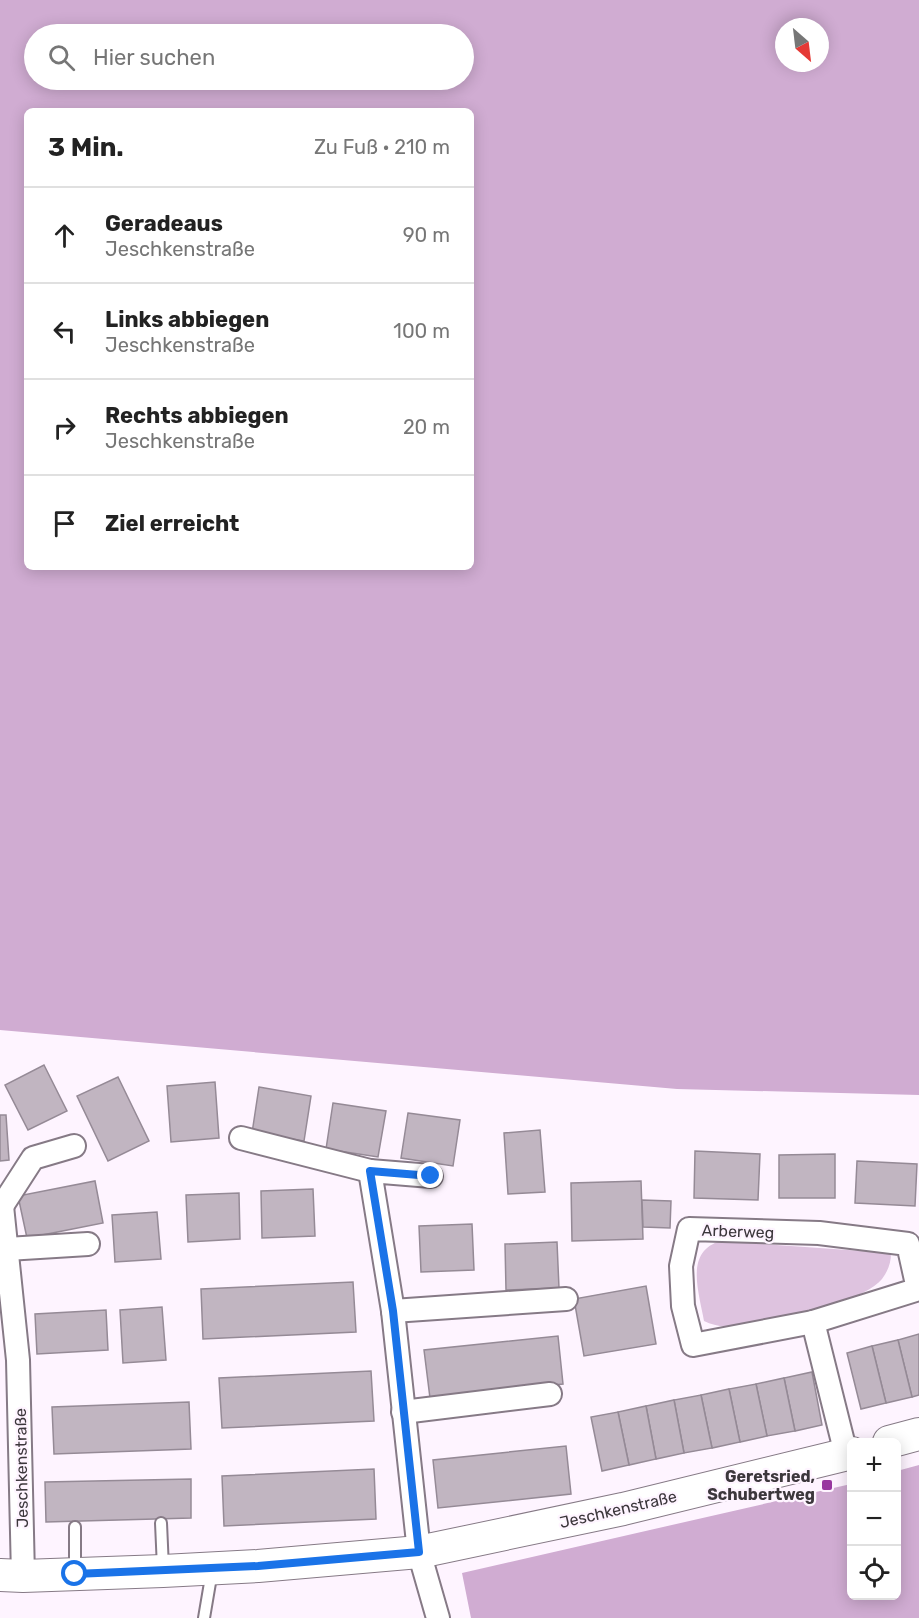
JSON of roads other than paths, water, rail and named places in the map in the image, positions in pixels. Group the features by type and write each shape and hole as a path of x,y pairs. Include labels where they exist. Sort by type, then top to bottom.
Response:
{"street":[{"path":"242,1138 370,1171 431,1176"},
{"name":"Jeschkenstraße","path":"74,1146 33,1158 1,1205 7,1249 12,1576 163,1571 419,1552 623,1509 847,1454"},
{"path":"370,1171 393,1311 419,1552 438,1618"},
{"name":"Arberweg","path":"689,1229 819,1233 908,1244 919,1289 813,1322 693,1345 683,1306 681,1266 689,1229"},
{"path":"7,1249 88,1244"},
{"path":"393,1311 566,1299"},
{"path":"813,1322 847,1447"},
{"path":"403,1412 550,1394"},
{"path":"901,1439 919,1434"}],"lane":[{"path":"161,1523 163,1571"},
{"path":"75,1527 75,1574"},
{"path":"204,1618 213,1568"}],"place":[{"name":"Geretsried, Schubertweg","path":"827,1485"}]}
